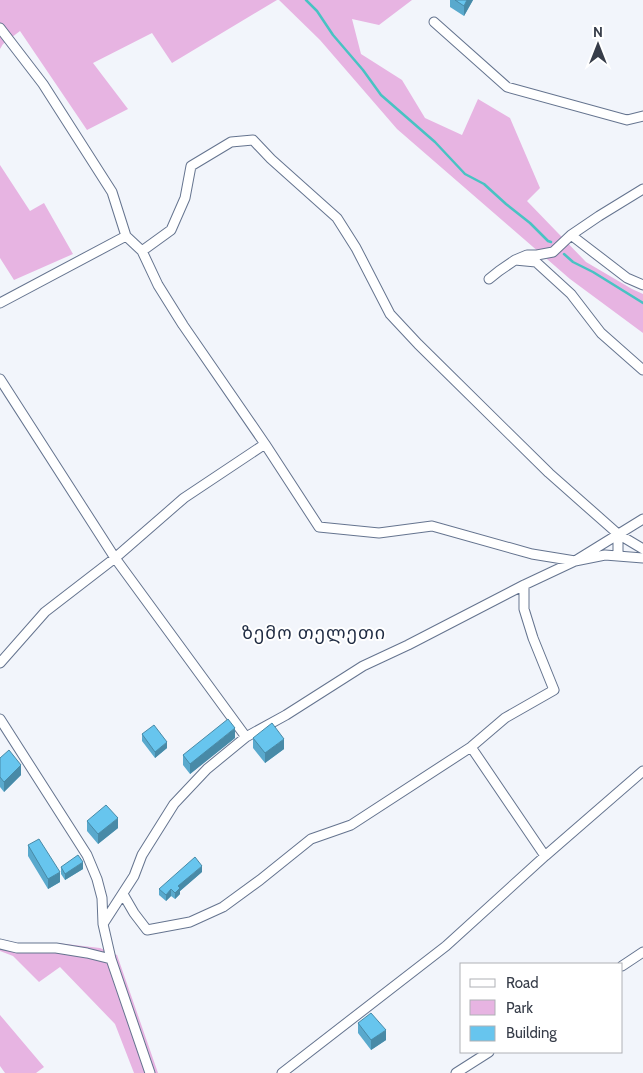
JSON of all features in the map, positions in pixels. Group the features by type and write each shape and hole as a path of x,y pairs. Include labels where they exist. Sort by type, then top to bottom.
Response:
{"street":[{"path":"434,22 507,88 627,120 643,116"},
{"path":"0,28 43,84 112,192 126,236 142,251 158,285 183,325 319,526 378,533 432,526 532,554 575,561 605,555 643,558"},
{"path":"142,251 171,230 185,198 191,166 231,142 253,140 271,159 337,218 356,248 390,314 418,344 549,473 618,534 643,549"},
{"path":"489,279 515,260 527,255 552,252 571,235 643,189"},
{"path":"571,235 627,278 643,285"},
{"path":"0,303 126,236"},
{"path":"515,260 536,262 571,294 601,333 643,370"},
{"path":"0,379 114,558 246,737"},
{"path":"0,663 45,612 114,558 184,498 265,444"},
{"path":"103,924 134,876 142,855 174,804 207,769 246,737 286,715 363,666 575,561 643,519"},
{"path":"618,534 618,556"},
{"path":"123,894 146,930 190,922 223,908 311,839 351,825 471,747 505,718 554,690 533,638 524,609 524,585"},
{"path":"0,719 3,733 87,855 97,879 102,898 103,924 111,959 150,1073"},
{"path":"471,747 544,856"},
{"path":"282,1073 446,946 544,856 643,771"},
{"path":"0,944 16,948 56,948 111,959"},
{"path":"623,965 643,952"},
{"path":"456,1073 487,1053"}],"green space":[{"path":"0,0 277,0 172,63 152,33 93,63 128,109 87,130 20,31 3,44 0,49"},
{"path":"279,0 412,0 379,25 352,19 361,54 402,80 425,118 462,135 478,99 510,118 540,188 527,201 586,262 643,294 643,333 570,279 397,129 320,40"},
{"path":"0,165 30,211 44,203 73,254 14,280 0,258"},
{"path":"0,939 18,944 57,943 100,948 117,955 158,1073 134,1073 115,1024 60,967 39,982 13,956 0,951"},
{"path":"0,1015 44,1067 36,1073 5,1073 0,1066"}],"building":[{"path":"455,0 467,0 464,6"},
{"path":"228,719 235,728 190,764 183,755"},
{"path":"272,723 284,739 265,753 253,738"},
{"path":"154,725 167,742 155,752 142,734"},
{"path":"9,750 21,765 4,782 0,777 0,758"},
{"path":"106,805 118,818 98,834 87,821"},
{"path":"39,839 60,872 48,879 28,845"},
{"path":"78,855 83,862 65,874 61,867"},
{"path":"195,857 202,866 178,886 180,888 175,893 171,889 166,895 159,889"},
{"path":"371,1013 386,1030 371,1040 358,1023"}],"waterway":[{"path":"306,0 317,11 333,35 363,70 381,95 435,142 465,174 484,184 551,242"},
{"path":"564,254 573,262 643,303"}],"district":[{"name":"ზემო თელეთი","path":"314,633"}]}
